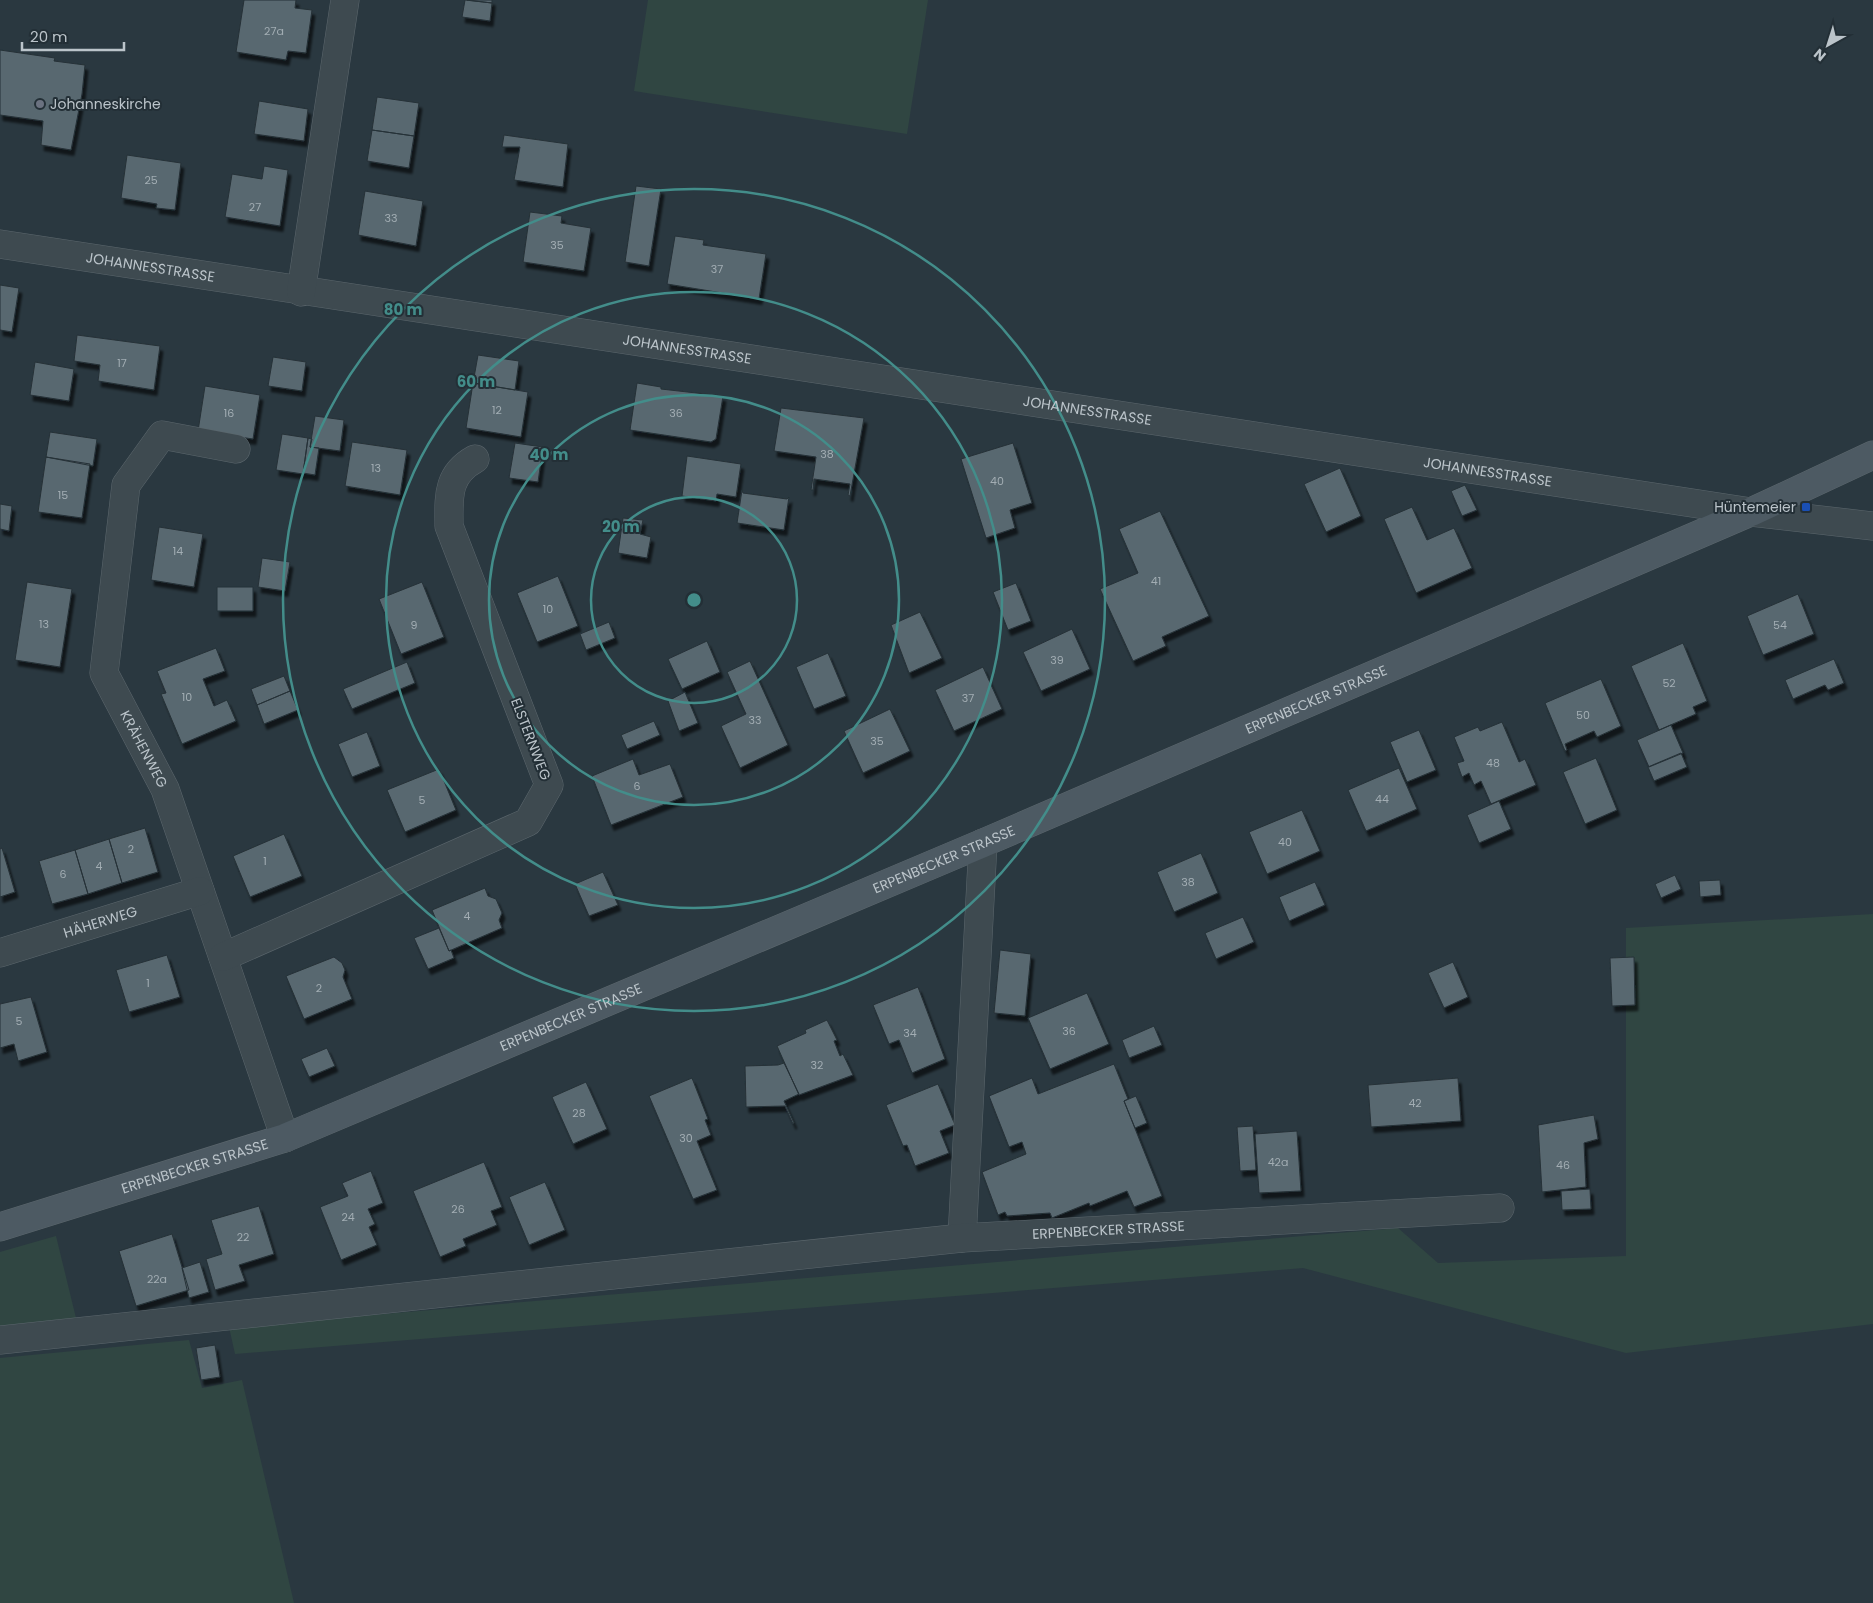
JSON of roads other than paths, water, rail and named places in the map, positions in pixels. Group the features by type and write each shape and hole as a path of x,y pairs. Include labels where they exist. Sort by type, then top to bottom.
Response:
{"main road":[{"name":"ERPENBECKER STRASSE","path":"0,1227 285,1138 983,843 1751,512 1873,455"}],"street":[{"path":"301,292 345,0"},
{"name":"JOHANNESSTRASSE","path":"0,244 301,292 1751,512 1873,526"},
{"name":"KRÄHENWEG","path":"236,449 162,435 126,485 104,673 165,789 285,1138"},
{"name":"ELSTERNWEG","path":"223,957 528,822 549,785 449,526 449,495 454,478 463,465 474,459"},
{"path":"962,1238 983,843"},
{"name":"HÄHERWEG","path":"0,953 200,891"},
{"name":"ERPENBECKER STRASSE","path":"0,1340 962,1238 1500,1208"}],"place":[{"name":"Johanneskirche","path":"40,104"},
{"name":"Hüntemeier","path":"1806,507"}]}
